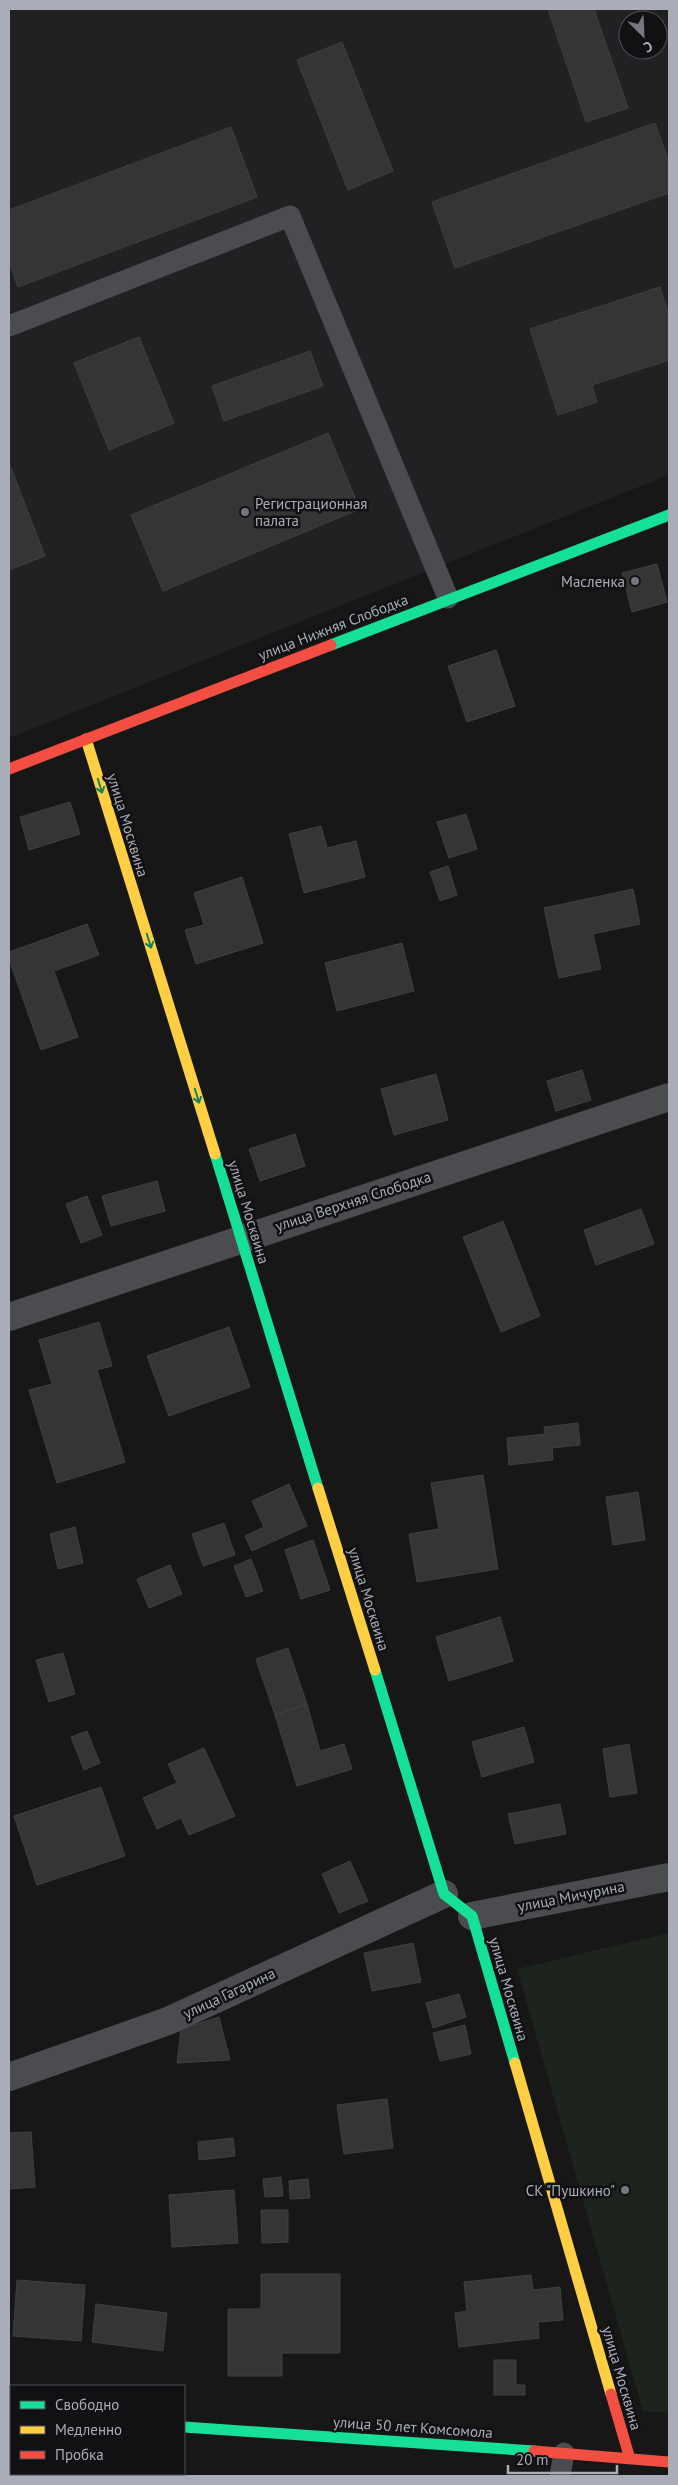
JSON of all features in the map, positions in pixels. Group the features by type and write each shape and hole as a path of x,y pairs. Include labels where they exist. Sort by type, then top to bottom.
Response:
{"street":[{"name":"улица Нижняя Слободка","path":"9,769 448,598 669,515"},
{"name":"улица Москвина","path":"86,739 444,1894"},
{"name":"улица Верхняя Слободка","path":"9,1317 241,1238 669,1098"},
{"name":"улица Мичурина","path":"472,1916 669,1877"},
{"path":"444,1894 472,1916"},
{"name":"улица Гагарина","path":"9,2077 168,2021 444,1894"},
{"name":"улица Москвина","path":"472,1916 630,2459"},
{"name":"улица 50 лет Комсомола","path":"185,2427 669,2462"}],"lane":[{"path":"9,326 290,216 448,598"},
{"path":"560,2476 564,2453"}],"shaded area":[{"path":"9,9 669,9 669,475 9,738"},
{"name":"СК \"Пушкино\"","path":"669,1933 669,2413 643,2411 517,1969"}],"building":[{"path":"548,9 594,9 628,108 586,122"},
{"path":"342,42 393,171 348,190 297,60"},
{"path":"655,123 669,162 669,193 455,268 432,202"},
{"path":"231,127 257,197 18,287 9,262 9,210"},
{"path":"660,287 669,315 669,360 592,385 597,402 558,415 530,329"},
{"path":"139,337 174,423 109,450 74,363"},
{"path":"310,351 323,386 224,421 212,386"},
{"name":"Регистрационная палата","path":"328,433 360,509 163,591 131,515"},
{"path":"9,463 45,556 9,570"},
{"path":"657,564 667,602 632,612 622,573"},
{"path":"496,650 515,706 467,722 448,666"},
{"path":"70,802 80,834 29,850 20,817"},
{"path":"466,814 477,849 449,858 437,822"},
{"path":"321,826 327,848 356,841 365,877 304,893 289,834"},
{"path":"448,866 457,895 440,901 430,872"},
{"path":"242,877 263,943 196,964 185,930 204,925 194,893"},
{"path":"633,889 640,924 593,934 601,969 559,978 544,908"},
{"path":"87,924 99,955 54,971 78,1037 41,1050 9,959 9,952"},
{"path":"402,943 414,991 337,1011 325,963"},
{"path":"582,1070 591,1100 556,1111 547,1081"},
{"path":"436,1074 448,1120 394,1135 381,1089"},
{"path":"295,1134 305,1166 260,1181 249,1149"},
{"path":"157,1181 165,1211 111,1226 102,1196"},
{"path":"87,1196 102,1235 81,1243 66,1204"},
{"path":"641,1209 654,1244 596,1265 584,1230"},
{"path":"503,1221 540,1316 501,1332 463,1237"},
{"path":"99,1322 112,1366 97,1370 125,1462 57,1483 29,1390 52,1384 39,1340"},
{"path":"229,1327 250,1387 169,1416 147,1356"},
{"path":"578,1423 580,1445 552,1448 553,1460 509,1465 507,1438 545,1434 544,1427"},
{"path":"483,1475 498,1569 417,1582 409,1534 439,1529 431,1483"},
{"path":"289,1484 307,1526 252,1551 245,1536 264,1527 252,1501"},
{"path":"638,1492 645,1540 613,1545 606,1497"},
{"path":"224,1523 235,1555 203,1566 192,1534"},
{"path":"75,1527 83,1563 58,1569 50,1534"},
{"path":"313,1540 330,1590 301,1599 285,1550"},
{"path":"251,1559 263,1591 246,1597 234,1566"},
{"path":"170,1565 182,1594 149,1608 137,1579"},
{"path":"500,1617 513,1661 449,1681 436,1637"},
{"path":"288,1648 307,1704 275,1715 256,1659"},
{"path":"63,1653 75,1694 49,1702 36,1660"},
{"path":"307,1704 320,1751 344,1744 352,1769 297,1786 275,1715"},
{"path":"524,1727 534,1762 482,1777 472,1742"},
{"path":"87,1731 100,1763 84,1770 71,1737"},
{"path":"629,1744 637,1793 610,1797 603,1749"},
{"path":"204,1748 235,1816 189,1835 181,1818 157,1829 143,1798 177,1783 168,1764"},
{"path":"101,1787 125,1856 37,1885 14,1816"},
{"path":"560,1804 566,1834 515,1844 508,1814"},
{"path":"350,1861 368,1901 339,1913 322,1874"},
{"path":"413,1943 421,1982 372,1991 364,1953"},
{"path":"459,1994 466,2017 433,2028 426,2003"},
{"path":"219,2017 230,2060 177,2063 181,2029"},
{"path":"465,2025 471,2054 440,2061 433,2033"},
{"path":"387,2099 393,2148 344,2154 337,2105"},
{"path":"31,2132 35,2187 9,2189 9,2133"},
{"path":"233,2138 235,2156 199,2160 198,2142"},
{"path":"281,2177 283,2196 265,2197 263,2179"},
{"path":"308,2179 310,2198 290,2199 289,2181"},
{"path":"234,2190 238,2243 172,2247 169,2195"},
{"path":"261,2210 288,2210 288,2242 262,2243"},
{"path":"261,2274 340,2274 340,2353 282,2353 282,2376 228,2376 228,2309 261,2309"},
{"path":"531,2275 533,2290 560,2287 563,2320 538,2322 539,2338 459,2347 455,2313 467,2311 464,2282"},
{"path":"17,2280 85,2285 81,2341 13,2336"},
{"path":"96,2304 167,2313 163,2351 92,2342"},
{"path":"494,2360 516,2360 516,2385 525,2385 525,2395 494,2395"}],"traffic: fast":[{"path":"331,645 669,515"},
{"path":"215,1154 318,1488"},
{"path":"375,1670 444,1894 472,1916 515,2063"},
{"path":"185,2427 534,2451"}],"traffic: slow":[{"path":"86,739 215,1154"},
{"path":"318,1488 375,1670"},
{"path":"515,2063 611,2394"}],"traffic: jam":[{"path":"9,769 331,645"},
{"path":"611,2394 630,2459"},
{"path":"534,2451 669,2462"}],"place":[{"name":"Регистрационная палата","path":"245,512"},
{"name":"Масленка","path":"635,581"},
{"name":"СК \"Пушкино\"","path":"625,2190"}]}
